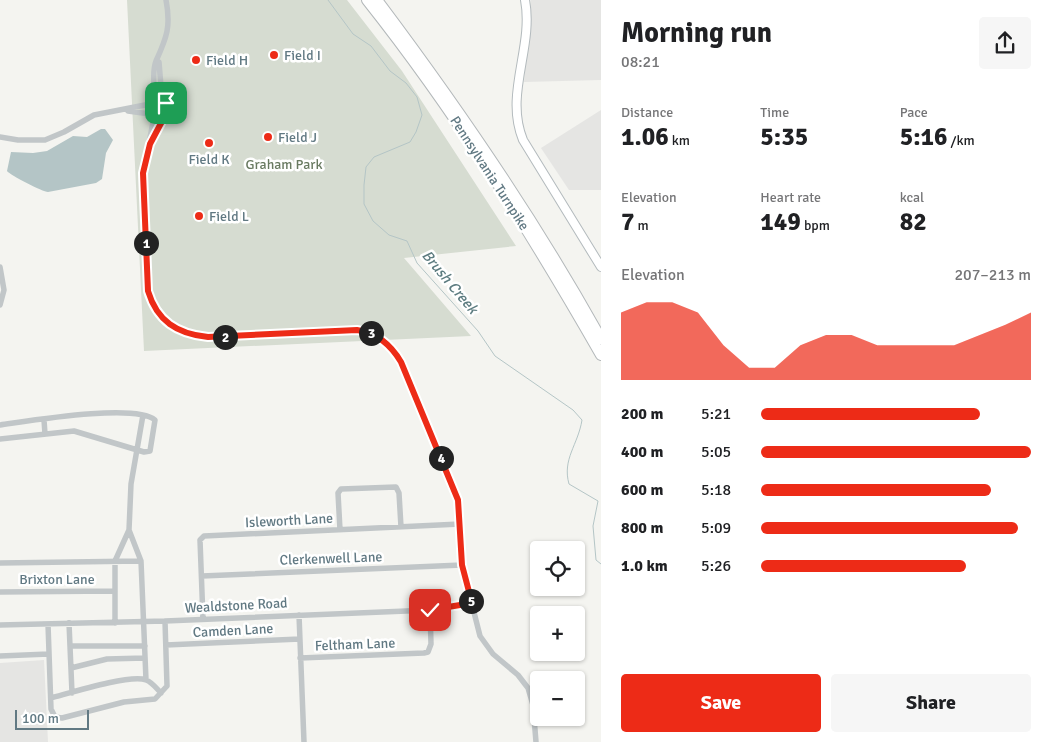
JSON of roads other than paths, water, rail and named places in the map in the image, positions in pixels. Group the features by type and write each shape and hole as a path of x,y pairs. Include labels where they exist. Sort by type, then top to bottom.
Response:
{"highway":[{"name":"Pennsylvania Turnpike","path":"367,0 431,84 482,160 549,264 601,354"},
{"name":"Pennsylvania Turnpike","path":"377,0 480,141 542,237 601,340"}],"street":[{"path":"166,0 170,22 155,68 150,144 143,184 148,291 154,307 162,318 176,329 190,335 208,337 357,330 366,331 381,338 393,349 401,362 458,500 462,565 482,641 493,654 518,675 531,694 536,742"},
{"path":"525,0 526,27 517,89 517,125 526,145 601,267"},
{"path":"150,144 168,108 162,99 160,56"},
{"path":"0,137 18,140 46,140 64,132 86,118 162,99"},
{"path":"108,111 163,117"},
{"path":"0,267 4,290 0,306"},
{"path":"0,425 95,414 122,413 150,416 155,420 150,451 138,451 74,431 0,439"},
{"path":"115,622 115,561 128,530 131,484 143,416"},
{"path":"44,420 45,434"},
{"path":"340,530 338,493 341,489 396,487 399,493 401,527"},
{"name":"Isleworth Lane","path":"203,620 200,540 204,536 460,524"},
{"path":"128,530 141,561 146,680"},
{"path":"0,563 141,561"},
{"name":"Clerkenwell Lane","path":"202,576 462,565"},
{"name":"Brixton Lane","path":"0,592 115,591"},
{"name":"Wealdstone Road","path":"0,625 203,620 430,610 472,603"},
{"name":"Feltham Lane","path":"300,658 428,652 431,644 430,610"},
{"path":"299,615 304,742"},
{"path":"48,624 53,713 55,716 62,718 124,702 155,699 168,686 166,621"},
{"path":"69,623 72,693"},
{"name":"Camden Lane","path":"166,645 300,639"},
{"path":"70,646 145,646"},
{"path":"0,656 49,654"},
{"path":"71,668 107,659 145,658"},
{"path":"51,698 120,681 146,680 161,693"}],"waterway":[{"name":"Brush Creek","path":"328,0 353,34 371,46 390,71 406,83 417,97 422,115 410,142 374,157 366,167 364,204 373,221 389,235 407,241 417,263 478,331 495,356 573,410 582,420 569,459 567,475 569,484 598,501 593,526 596,560 601,564"}],"place":[{"name":"Field I","path":"274,55"},
{"name":"Field H","path":"196,60"},
{"name":"Field J","path":"268,137"},
{"name":"Field K","path":"209,143"},
{"name":"Field L","path":"199,216"}],"park label":[{"name":"Graham Park","path":"284,164"}]}
